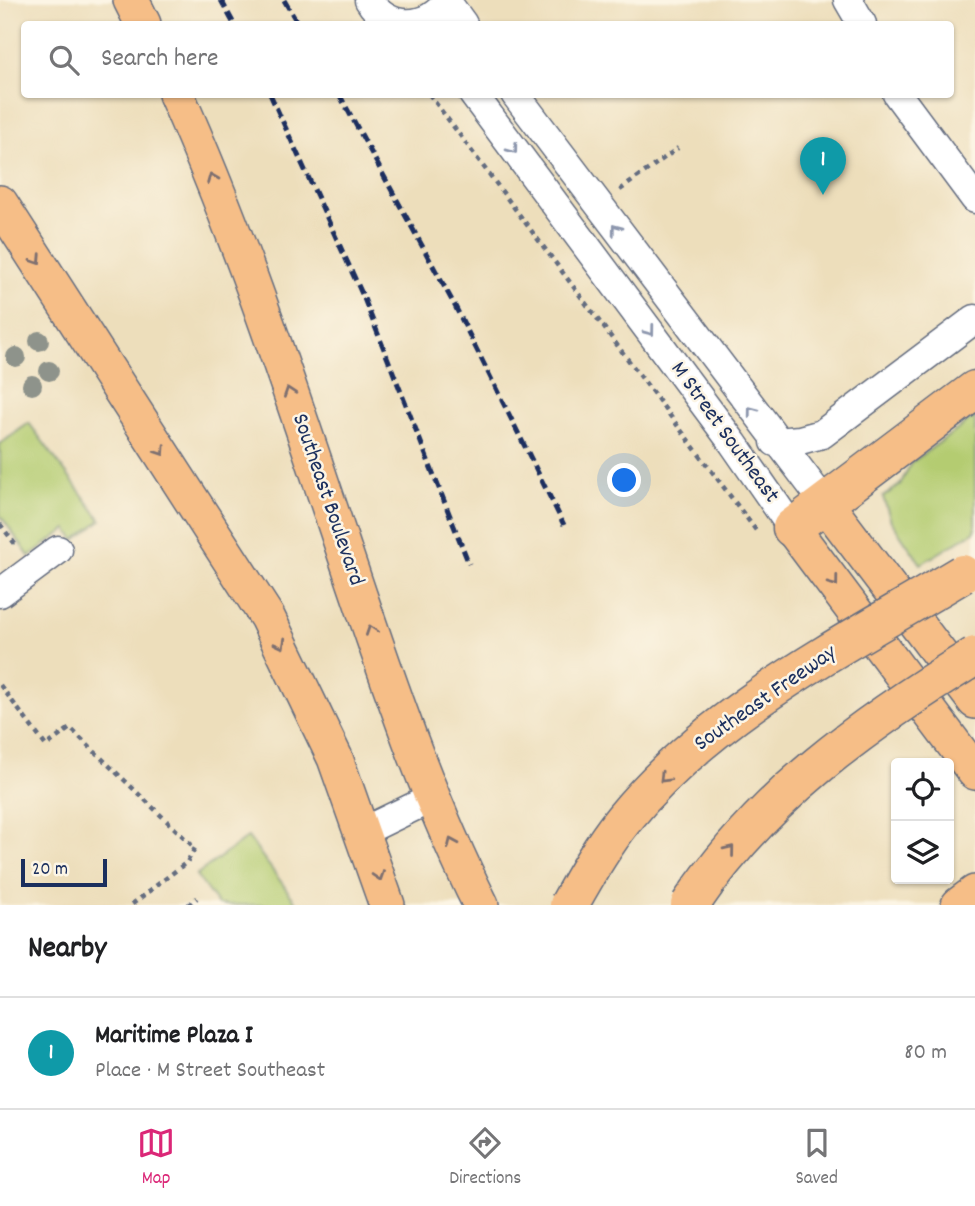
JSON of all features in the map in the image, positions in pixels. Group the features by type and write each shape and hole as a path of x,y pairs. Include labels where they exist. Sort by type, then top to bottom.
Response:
{"highway":[{"path":"776,532 825,503 975,390"},
{"name":"Southeast Freeway","path":"569,905 623,819 696,746 780,685 969,570"},
{"path":"690,905 732,848 774,801 814,767 907,700 975,656"}],"main road":[{"path":"131,0 142,21"},
{"name":"Southeast Boulevard","path":"178,98 254,289 400,714 432,799 481,905"},
{"path":"0,203 220,540 267,617 313,709 364,831 387,905"},
{"name":"M Street Southeast","path":"825,503 975,701"},
{"name":"M Street Southeast","path":"776,532 975,772"},
{"path":"959,905 975,893"}],"street":[{"path":"369,0 391,21"},
{"path":"848,0 860,21"},
{"path":"426,21 447,1 461,21"},
{"name":"M Street Southeast","path":"476,98 733,443 776,532"},
{"name":"M Street Southeast","path":"518,98 775,442 825,503"},
{"path":"900,98 975,199"},
{"path":"775,442 800,440 822,433 975,319"},
{"path":"0,593 58,550"},
{"path":"364,831 432,799"}],"path":[{"path":"432,98 776,532"},
{"path":"620,191 678,148"},
{"path":"0,685 46,746 70,728 195,848 187,862 131,905"},
{"path":"188,905 197,898"}],"green space":[{"path":"975,417 975,531 921,564 891,521 883,497 900,485 911,463"},
{"path":"29,423 101,520 75,540 67,529 29,556 0,515 0,444"},
{"path":"248,837 298,905 218,905 196,875"}],"railway":[{"path":"221,0 232,21"},
{"path":"284,0 296,21"},
{"path":"272,98 363,296 469,564"},
{"path":"341,98 455,306 564,525"}],"place":[{"name":"Maritime Plaza I","path":"823,195"}]}
